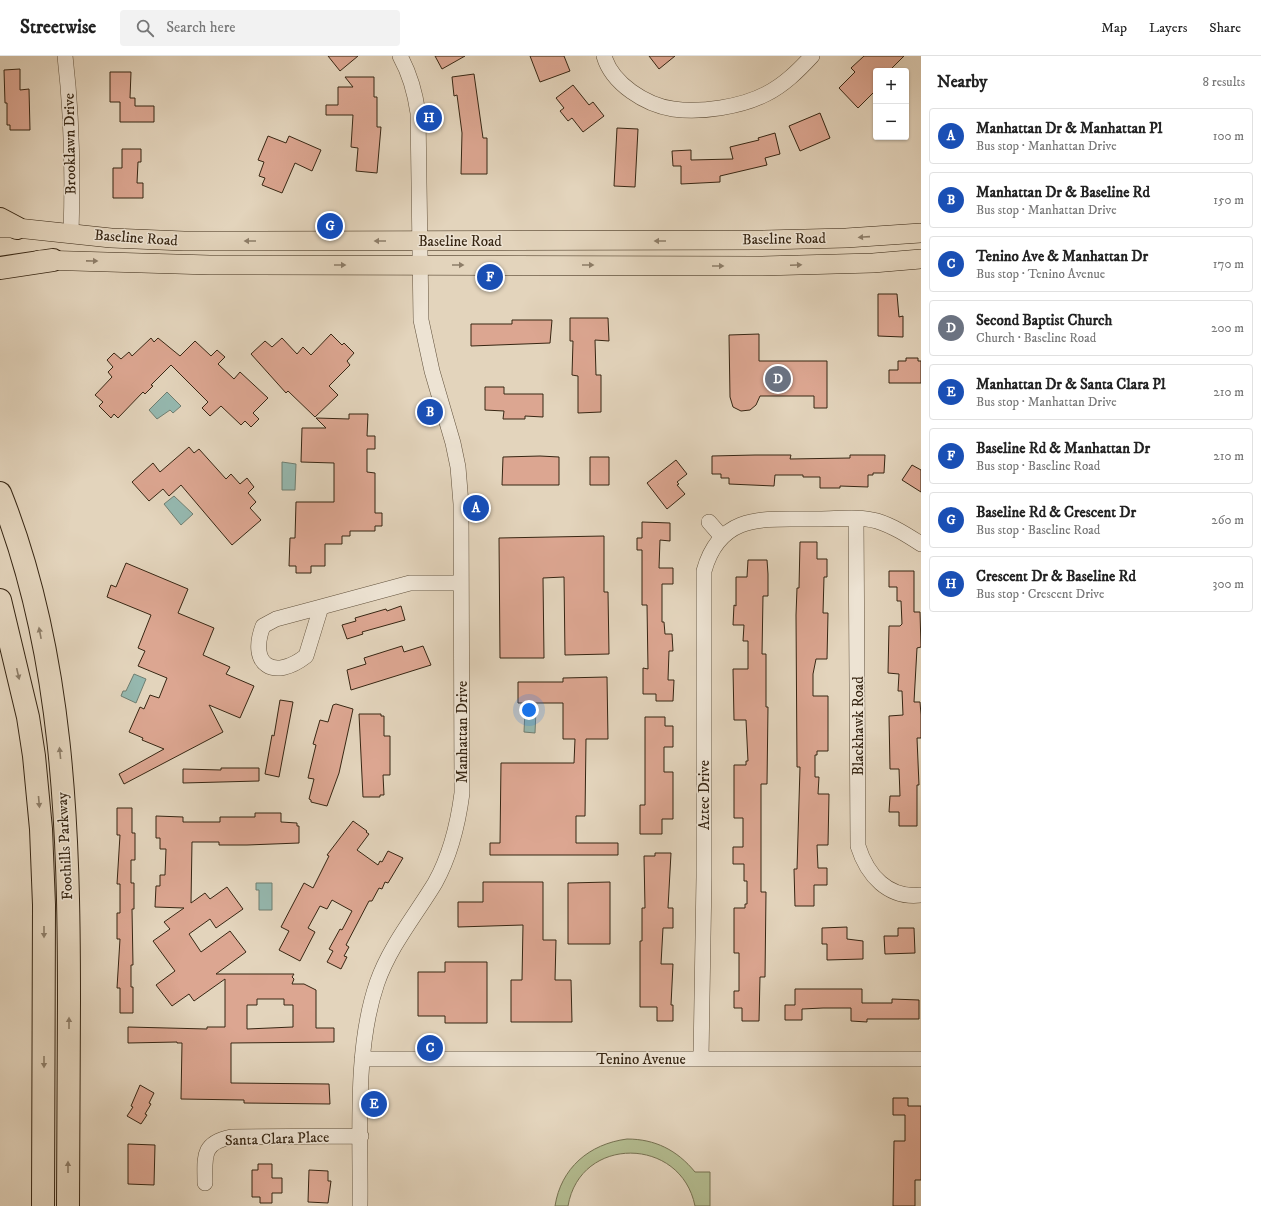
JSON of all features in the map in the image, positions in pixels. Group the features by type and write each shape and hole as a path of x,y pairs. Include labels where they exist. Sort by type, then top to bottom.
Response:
{"highway":[{"path":"0,268 53,260"},
{"name":"Foothills Parkway","path":"0,493 10,518 30,587 52,694 60,762 69,891 68,1206"},
{"name":"Foothills Parkway","path":"0,600 28,717 35,763 41,829 44,905 43,1206"}],"main road":[{"name":"Baseline Road","path":"6,225 147,240 764,240 846,238 921,233"},
{"name":"Baseline Road","path":"0,260 53,260 210,266 760,266 873,264 921,259"}],"street":[{"name":"Brooklawn Drive","path":"66,56 70,95 72,169 71,233"},
{"name":"Manhattan Drive","path":"360,1206 362,1059 368,1015 378,982 396,941 435,882 450,848 460,812 462,793 462,504 458,467 425,341 420,305 418,113 416,95 407,69 400,56"},
{"path":"604,56 618,80 635,94 649,102 674,109 733,106 765,95 786,82 812,56"},
{"name":"Aztec Drive","path":"701,1058 704,877 704,571 708,555 729,530 743,523 759,520 856,519 876,521 895,528 921,544"},
{"name":"Blackhawk Road","path":"856,519 858,846 865,866 876,880 888,888 902,894 921,895"},
{"path":"709,522 722,537"},
{"path":"321,607 306,656 289,667 274,669 268,666 260,656 258,646 262,626 276,619 410,583 461,583"},
{"name":"Tenino Avenue","path":"362,1059 921,1059"},
{"name":"Santa Clara Place","path":"205,1183 204,1158 207,1150 220,1139 231,1137 361,1136"}],"green space":[{"path":"627,1139 647,1141 665,1147 681,1158 695,1172 710,1172 710,1206 695,1206 686,1183 671,1166 652,1157 631,1153 610,1156 591,1166 576,1183 568,1206 555,1206 558,1192 563,1180 570,1169 579,1160 589,1152 601,1146"}],"water":[{"path":"167,392 181,406 173,413 170,410 157,419 149,410"},
{"path":"282,462 296,464 295,490 282,490"},
{"path":"174,496 193,514 181,525 164,504"},
{"path":"134,674 146,679 136,703 121,696 123,691 126,691"},
{"path":"525,710 536,710 535,733 524,732"},
{"path":"256,883 272,883 272,910 259,910 259,890 256,890"}],"building":[{"path":"328,56 358,56 340,71"},
{"path":"435,56 465,56 442,69"},
{"path":"530,56 564,56 570,71 540,82"},
{"path":"649,56 675,56 659,69"},
{"path":"864,56 904,56 892,68 873,68 873,93 858,108 839,88 855,72 851,68"},
{"path":"20,69 20,90 29,89 30,130 10,130 10,125 7,125 4,70"},
{"path":"110,72 131,72 130,98 135,98 135,106 154,106 154,122 120,122 120,102 110,102"},
{"path":"474,74 483,138 487,138 487,174 461,174 462,133 457,95 454,96 452,77"},
{"path":"345,77 374,77 374,97 377,97 377,127 381,127 377,173 356,171 358,148 351,147 353,115 326,115 326,105 338,105 338,87 353,87"},
{"path":"573,85 589,105 593,102 604,116 583,132 572,118 568,121 560,111 564,108 556,98"},
{"path":"820,113 830,138 800,151 789,126"},
{"path":"617,128 638,129 635,187 614,186"},
{"path":"775,133 780,154 765,158 767,165 720,176 720,182 681,184 681,166 673,166 672,151 691,150 691,160 733,159 730,147 759,140 758,138"},
{"path":"268,136 286,143 289,136 321,150 312,171 295,163 282,193 262,185 265,178 259,176 264,162 258,160"},
{"path":"122,149 141,149 141,162 138,162 137,183 143,183 143,198 113,198 113,168 122,168"},
{"path":"878,294 897,294 899,317 903,316 903,337 878,336"},
{"path":"570,318 608,318 609,341 595,340 596,375 601,375 601,412 578,413 578,376 572,375 573,341 570,341"},
{"path":"512,320 552,320 550,343 471,346 471,324 512,324"},
{"path":"331,334 342,345 344,343 354,353 347,361 350,365 329,386 338,395 315,417 288,391 286,393 251,354 265,341 272,347 282,338 297,354 303,347 311,355"},
{"path":"759,334 759,361 827,361 827,408 814,408 814,396 760,396 756,405 750,410 741,411 733,407 730,397 729,335"},
{"path":"151,338 154,342 158,338 180,356 195,341 211,356 217,350 225,357 218,364 234,379 240,372 268,398 253,413 259,419 251,427 245,421 241,425 221,406 210,416 202,408 208,402 171,365 151,385 153,386 145,394 143,392 118,418 114,414 111,418 99,406 103,402 95,395 112,377 108,372 113,367 107,360 114,353 121,359 129,352 132,356"},
{"path":"906,358 918,358 918,361 921,361 921,383 889,383 889,370 898,370 898,361 906,361"},
{"path":"485,387 504,387 504,394 543,394 543,417 525,416 525,419 503,419 504,411 485,410"},
{"path":"349,414 368,414 367,436 375,436 375,449 367,449 367,472 375,473 375,513 382,513 382,526 375,526 375,531 350,531 350,536 342,536 342,544 325,544 325,566 311,566 311,573 296,573 296,566 289,566 290,538 295,538 296,502 334,502 334,463 301,462 302,428 326,428 316,418 349,419"},
{"path":"189,447 194,453 199,449 226,479 231,474 240,484 247,478 254,487 248,493 256,502 250,508 261,520 232,545 181,485 169,496 163,489 149,501 132,482 153,463 160,472"},
{"path":"791,455 790,459 850,458 850,455 885,455 884,473 873,473 873,475 868,475 868,487 840,486 840,488 820,488 820,477 803,477 803,475 775,475 774,486 729,484 729,478 721,478 721,474 712,474 712,456"},
{"path":"503,457 559,457 559,485 502,485"},
{"path":"590,457 609,457 609,485 590,485"},
{"path":"676,460 687,474 677,482 679,484 677,485 685,494 667,509 647,483"},
{"path":"912,465 921,470 921,492 902,480"},
{"path":"642,522 670,523 670,541 660,540 659,568 673,568 673,584 662,584 662,622 664,622 665,634 672,634 673,651 669,651 668,680 674,680 673,701 656,701 656,694 643,694 643,668 648,669 647,605 642,605 642,550 637,550 637,538 642,538"},
{"path":"604,536 604,592 608,592 609,654 565,655 564,577 543,578 544,658 500,658 499,538"},
{"path":"800,542 817,542 817,559 827,559 827,577 824,577 823,613 828,613 827,659 816,659 813,674 813,696 828,696 828,751 817,751 817,755 815,755 815,777 819,777 818,794 829,794 828,845 817,845 818,868 827,868 827,885 814,885 814,906 795,906 794,869 797,869 800,767 797,767 796,615 797,588 799,588"},
{"path":"748,560 767,560 768,574 768,596 763,596 762,654 766,654 766,707 768,707 767,784 761,784 761,892 766,892 765,977 760,977 759,1021 742,1021 742,1008 734,1008 734,991 739,991 739,953 734,953 734,908 745,908 745,904 747,904 747,881 744,881 744,864 733,864 733,847 743,847 743,818 734,818 734,765 746,765 746,761 748,761 746,720 734,720 733,669 748,669 748,641 743,641 744,625 733,625 734,605 736,606 736,577 747,577"},
{"path":"126,563 188,589 178,613 214,628 203,655 230,667 226,674 254,686 240,718 209,705 223,732 124,784 119,774 164,749 142,740 143,738 129,732 140,707 144,709 150,695 159,698 167,678 138,666 145,651 138,648 151,615 107,597 111,585 116,587"},
{"path":"889,571 914,571 914,612 920,612 921,647 917,648 914,702 920,702 921,715 921,738 917,738 919,785 917,785 917,826 899,826 899,812 889,812 890,796 900,796 899,769 890,769 889,716 903,715 902,691 898,691 899,674 888,673 889,626 900,626 902,624 901,601 897,601 897,587 889,587"},
{"path":"401,606 405,620 362,632 363,634 347,639 342,625 356,621 355,618 386,609 387,611"},
{"path":"402,646 404,652 423,646 431,665 351,690 347,670 366,664 364,658"},
{"path":"607,677 608,739 586,739 585,816 576,816 576,843 618,843 618,855 490,855 490,843 500,843 501,763 574,763 575,739 563,739 563,703 518,703 518,682 563,682 563,678"},
{"path":"280,700 293,702 279,777 265,774 272,735 274,736"},
{"path":"336,704 353,709 339,773 327,806 311,802 309,799 314,779 308,778 316,745 313,744 320,720 328,722 333,705"},
{"path":"359,714 381,714 381,716 384,716 384,736 390,736 390,775 383,775 384,795 380,795 380,797 363,797"},
{"path":"645,717 665,717 665,726 673,726 673,747 664,747 664,772 673,772 673,819 662,819 662,834 640,834 640,805 645,805"},
{"path":"221,768 259,768 259,781 183,783 183,769 221,770"},
{"path":"117,808 132,808 132,833 135,833 135,860 131,860 131,883 134,883 134,909 132,909 133,965 131,965 133,1013 120,1013 120,988 117,988 120,939 117,939 117,913 120,913 120,884 117,884 120,835 117,835"},
{"path":"255,813 281,813 281,822 297,823 297,826 299,826 299,843 219,845 219,842 192,842 191,903 205,893 210,899 227,887 243,909 216,928 210,919 189,934 201,952 230,931 246,952 216,974 294,974 292,977 294,979 292,984 304,984 316,990 316,1028 334,1028 334,1042 231,1043 231,1083 329,1084 330,1104 244,1103 244,1100 181,1099 182,1043 128,1043 128,1027 207,1029 207,1027 225,1027 225,979 194,1001 189,994 172,1006 156,985 175,971 153,941 170,929 164,922 184,908 155,907 156,886 160,886 160,875 165,875 166,849 160,849 160,838 156,838 156,816 183,817 183,822 220,822 220,817 255,817","holes":["257,999 284,999 284,1005 293,1005 293,1027 247,1029 247,1005 257,1005"]},
{"path":"353,821 369,834 357,850 378,865 380,861 382,862 388,851 403,858 388,883 385,882 382,889 379,888 372,901 369,901 346,945 349,947 344,956 347,957 341,969 327,962 333,951 329,949 340,929 342,930 352,911 332,900 327,909 320,906 308,928 315,932 300,961 279,950 289,931 281,927 304,883 313,888 329,856 327,855"},
{"path":"655,853 671,853 668,908 673,908 673,928 663,928 661,964 673,964 671,1005 673,1005 673,1021 657,1021 657,1007 640,1007 640,941 642,941 642,908 645,908 644,856 655,856"},
{"path":"483,882 543,882 543,940 556,940 555,980 571,980 572,1022 511,1022 511,980 522,980 523,925 458,927 458,902 483,902"},
{"path":"610,882 610,944 568,944 568,883"},
{"path":"847,927 847,939 863,941 863,959 827,960 827,944 822,944 822,928"},
{"path":"898,928 914,928 915,953 885,954 884,936 898,936"},
{"path":"445,962 487,962 487,1023 445,1023 445,1016 418,1016 418,972 445,972"},
{"path":"795,989 862,989 862,1003 892,1003 892,999 919,1000 919,1019 867,1019 867,1022 851,1021 851,1008 823,1008 802,1009 802,1020 785,1020 785,1005 795,1005"},
{"path":"140,1085 154,1093 149,1103 151,1104 145,1114 147,1115 141,1124 127,1116 133,1107 131,1106"},
{"path":"893,1098 908,1098 908,1106 921,1106 921,1180 915,1180 915,1206 893,1206 894,1141 905,1141 905,1115 893,1115"},
{"path":"128,1144 155,1145 154,1185 128,1184"},
{"path":"258,1164 272,1164 272,1178 282,1178 282,1193 272,1193 272,1203 260,1203 260,1197 252,1197 252,1170 258,1170"},
{"path":"309,1170 328,1171 328,1181 331,1181 328,1203 308,1202"}],"place":[{"name":"Crescent Dr & Baseline Rd","path":"429,118"},
{"name":"Baseline Rd & Crescent Dr","path":"330,226"},
{"name":"Baseline Rd & Manhattan Dr","path":"490,277"},
{"name":"Second Baptist Church","path":"778,379"},
{"name":"Manhattan Dr & Baseline Rd","path":"430,412"},
{"name":"Manhattan Dr & Manhattan Pl","path":"476,508"},
{"name":"Tenino Ave & Manhattan Dr","path":"430,1048"},
{"name":"Manhattan Dr & Santa Clara Pl","path":"374,1104"}]}
